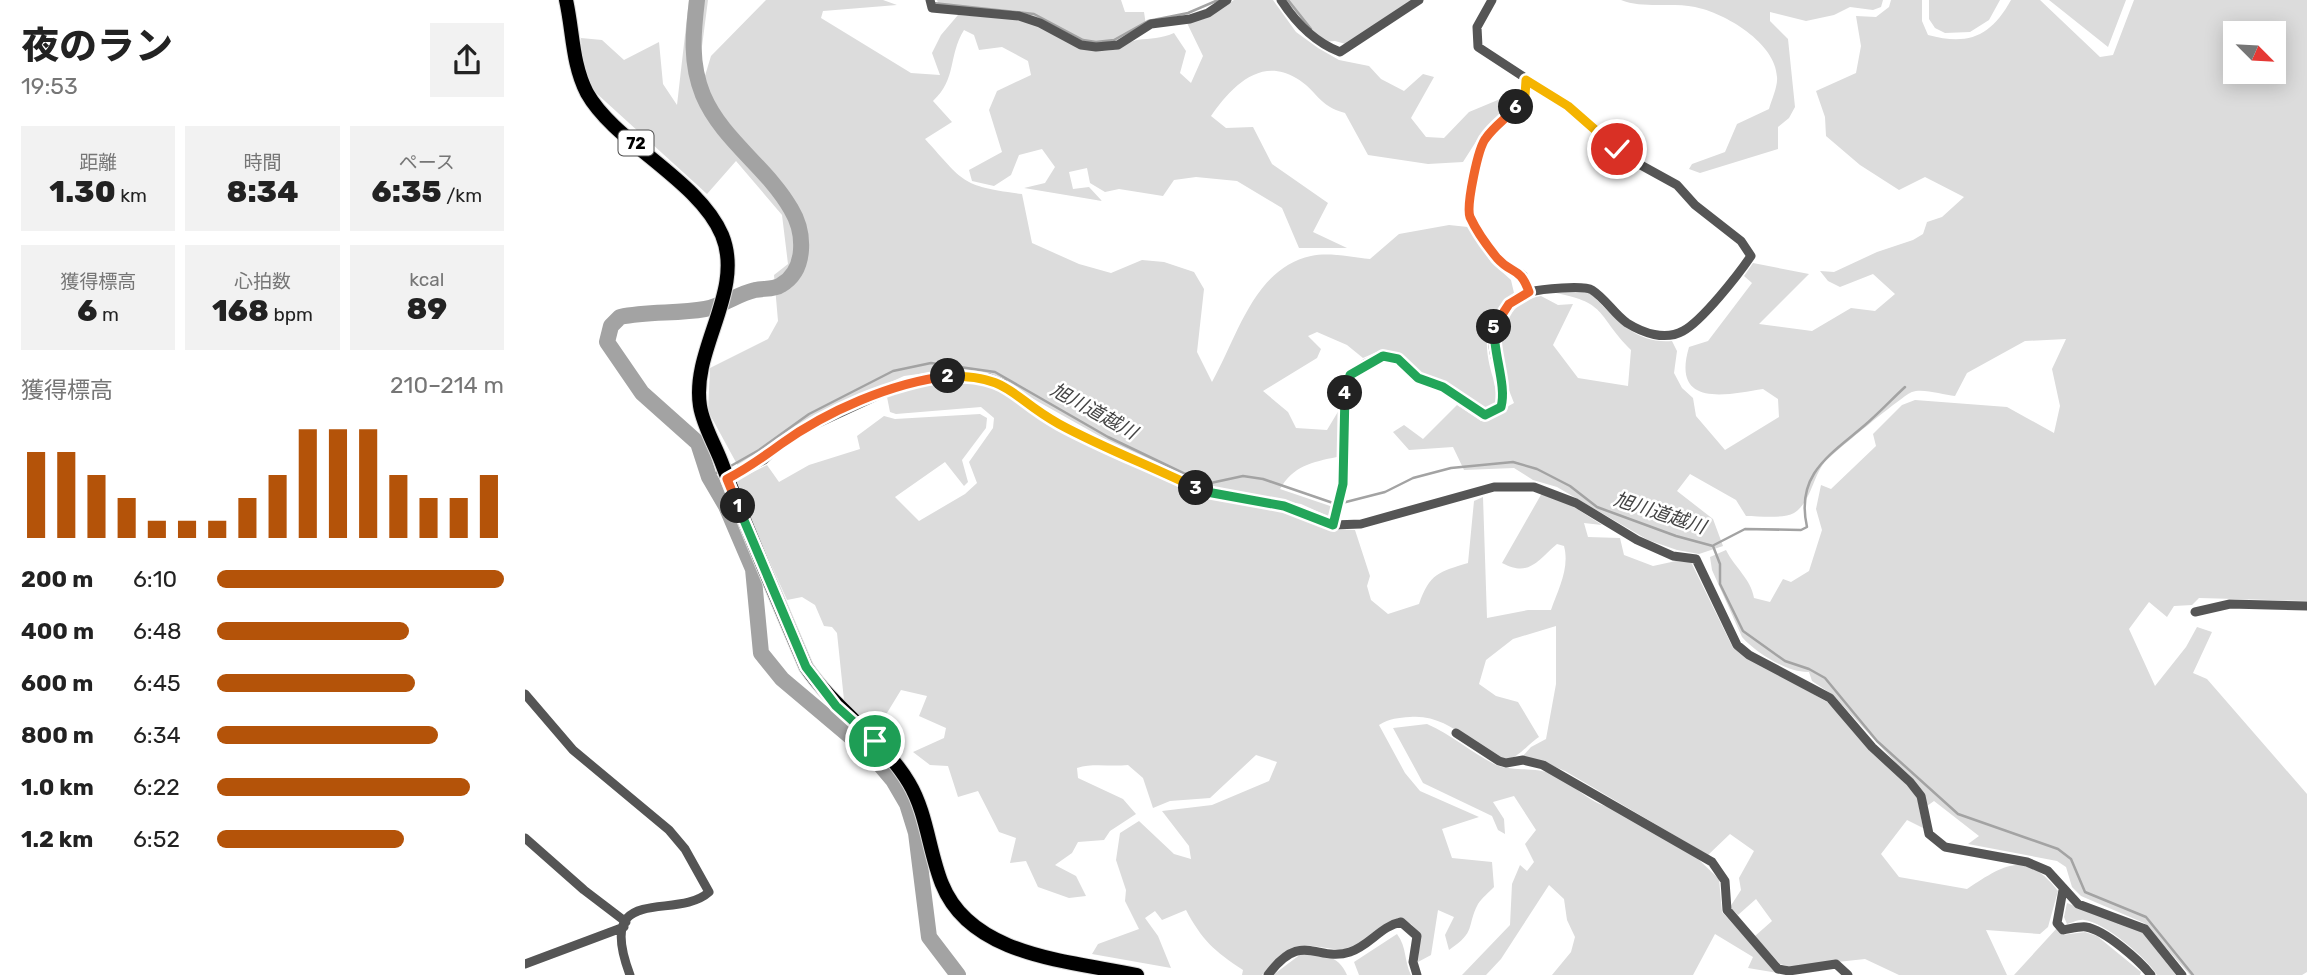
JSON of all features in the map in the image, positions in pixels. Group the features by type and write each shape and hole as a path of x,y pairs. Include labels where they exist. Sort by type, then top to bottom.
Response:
{"main road":[{"name":"72","path":"566,0 578,70 588,94 607,116 712,216 727,251 727,274 704,358 700,389 703,416 806,667 822,691 887,753 908,782 943,889 959,912 983,933 1014,948 1137,975"}],"street":[{"path":"930,0 932,8 1019,16 1041,23 1081,45 1096,47 1118,45 1151,24 1190,19 1208,13 1227,0"},
{"path":"1281,0 1307,32 1326,47 1340,52 1419,0"},
{"path":"1333,525 1343,484 1345,392 1350,375 1383,356 1398,359 1418,378 1443,387 1485,415 1501,407 1504,396 1496,364 1494,327 1509,304 1529,292 1584,286 1595,292 1626,322 1657,336 1672,335 1684,331 1737,275 1751,256 1741,242 1695,205 1677,185 1628,158 1568,106 1478,47 1477,27 1492,0"},
{"path":"1526,80 1525,96 1485,138 1478,153 1469,215 1498,259 1523,275 1529,292"},
{"path":"724,471 764,460 780,445 810,427 879,395 925,379 951,376 989,378 1004,384 1058,423 1207,492 1284,506 1333,525 1360,524 1494,487 1534,487 1576,503 1637,540 1673,556 1696,559 1737,645 1749,655 1830,698 1920,796 1929,834 1945,847 2027,862 2048,871 2078,904 2145,929 2182,975"},
{"path":"2195,612 2230,604 2307,607"},
{"path":"525,694 573,750 669,830 685,849 709,892 700,900 637,909 625,924 622,940 630,975"},
{"path":"1456,733 1499,761 1506,763 1523,760 1566,776 1599,799 1712,862 1725,881 1727,910 1778,969 1789,971 1836,964 1848,975"},
{"path":"525,838 625,924"},
{"path":"2063,890 2057,923 2063,930 2086,927 2099,932 2135,958 2151,975"},
{"path":"1268,975 1287,956 1303,949 1342,954 1353,952 1401,922 1417,936 1412,962 1417,975"},
{"path":"525,964 625,924"}],"shaded area":[{"path":"689,0 708,0 701,54 704,79 711,56 766,0 883,0 897,5 823,11 821,18 911,73 940,75 932,53 941,35 958,15 1019,20 1048,30 1074,44 1102,51 1174,33 1186,51 1180,73 1191,83 1203,56 1187,23 1207,18 1234,0 1273,0 1296,32 1339,60 1369,66 1381,79 1404,91 1423,74 1434,77 1411,118 1426,137 1444,138 1469,112 1505,97 1514,101 1477,140 1463,162 1428,164 1368,155 1345,113 1329,106 1303,83 1283,72 1258,73 1236,86 1211,116 1226,128 1253,127 1272,164 1328,203 1313,232 1347,248 1299,248 1282,208 1237,181 1196,177 1174,180 1163,196 1119,189 1105,192 1090,183 1087,168 1069,172 1073,189 1089,187 1102,201 1024,188 1045,183 1055,167 1042,149 1019,155 1011,175 994,186 972,181 969,170 1002,152 989,110 997,91 1031,75 1028,61 1002,47 979,50 974,35 964,30 946,84 933,101 952,122 925,139 957,174 966,180 987,188 1022,194 1032,243 1079,264 1111,273 1142,260 1164,262 1194,272 1204,289 1197,352 1212,382 1249,307 1275,275 1291,263 1325,254 1370,259 1399,234 1449,225 1468,227 1491,262 1511,280 1514,293 1497,312 1488,331 1487,353 1496,391 1495,405 1485,411 1446,384 1419,374 1399,354 1381,350 1363,358 1347,345 1317,332 1308,336 1321,349 1317,358 1263,391 1288,412 1296,428 1327,430 1342,405 1337,457 1311,463 1297,470 1280,489 1333,507 1330,517 1301,504 1211,488 1119,447 989,374 940,371 904,376 838,406 783,436 759,455 738,466 708,411 710,368 768,339 778,321 774,275 788,264 782,215 736,161 707,194 595,92 582,66 581,38 602,40 624,60 659,42 663,84 677,105"},
{"path":"937,0 1121,0 1125,12 1144,12 1146,25 1113,42 1093,44 1042,21 1005,13 939,5"},
{"path":"1285,0 1413,0 1349,45 1335,41 1322,42"},
{"path":"1621,0 1883,0 1881,7 1873,10 1850,7 1834,15 1806,21 1770,12 1770,21 1788,39 1795,107 1789,118 1778,127 1778,149 1700,173 1689,169 1692,164 1725,152 1737,124 1769,109 1777,81 1774,64 1759,41 1734,23 1707,10"},
{"path":"1891,0 1922,0 1922,21 1928,35 1967,38 1987,30 2011,0 2040,0 2100,57 2113,55 2134,0 2307,0 2307,601 2199,598 2192,605 2174,606 2167,617 2149,602 2129,629 2155,686 2186,647 2197,627 2212,632 2193,673 2207,679 2307,794 2307,972 2302,975 2190,975 2144,923 2081,896 2072,887 2066,867 2057,861 1968,844 1979,836 1934,801 1927,806 1919,788 1833,695 1812,681 1809,672 1773,661 1742,637 1712,570 1710,557 1726,550 1750,585 1754,598 1770,602 1783,579 1791,582 1809,571 1822,530 1816,509 1821,485 1831,489 1876,446 1873,434 1902,405 1915,400 2007,407 2054,433 2060,406 2052,369 2066,339 2025,341 1967,373 1955,396 1922,391 1907,395 1824,463 1804,503 1789,515 1746,516 1736,500 1690,474 1677,491 1713,519 1723,546 1699,554 1648,540 1557,487 1533,480 1514,468 1464,470 1453,447 1409,450 1393,432 1404,425 1423,439 1457,405 1481,421 1514,403 1500,364 1502,337 1515,309 1523,302 1541,296 1558,305 1573,304 1553,345 1578,378 1628,386 1631,350 1594,306 1556,293 1577,289 1589,292 1632,332 1651,339 1672,341 1677,351 1674,373 1682,388 1693,398 1696,416 1725,450 1779,417 1778,399 1763,389 1733,394 1705,393 1695,389 1688,380 1685,367 1689,347 1708,341 1752,283 1744,276 1753,263 1809,274 1759,324 1812,331 1851,308 1875,311 1895,294 1873,274 1840,287 1828,281 1820,271 1834,272 1877,252 1913,240 1923,234 1927,222 1942,217 1964,197 1925,177 1899,190 1860,165 1826,136 1825,117 1816,91 1856,73 1861,46 1856,16 1876,17 1889,7"},
{"path":"1929,0 2000,0 1989,20 1970,32 1945,33 1935,28 1929,19"},
{"path":"2049,0 2126,0 2108,47"},
{"path":"950,379 1006,388 1056,426 1210,499 1290,513 1332,529 1355,530 1370,576 1367,586 1371,600 1388,614 1419,604 1427,586 1437,575 1468,563 1474,501 1483,497 1487,618 1528,610 1551,610 1564,571 1564,546 1557,544 1526,568 1502,563 1542,493 1563,500 1602,525 1584,523 1588,537 1620,538 1624,555 1653,566 1676,561 1691,562 1733,648 1827,702 1917,796 1923,828 1907,820 1881,854 1899,877 1967,889 2004,868 2025,866 2036,870 2058,891 2048,927 2040,934 1986,930 2007,975 1899,975 1865,959 1791,967 1780,964 1755,936 1772,921 1756,899 1738,915 1730,907 1741,890 1739,878 1754,851 1730,834 1708,855 1565,771 1539,760 1521,758 1531,747 1546,739 1556,684 1556,626 1513,639 1486,660 1479,684 1496,696 1518,702 1539,737 1515,756 1508,759 1497,757 1453,729 1426,718 1398,718 1379,725 1405,773 1420,791 1479,817 1442,829 1452,858 1492,862 1494,887 1478,904 1467,933 1458,944 1449,950 1445,935 1454,917 1438,910 1431,955 1418,962 1420,934 1411,924 1398,918 1352,948 1341,950 1305,945 1283,953 1262,975 1242,975 1243,970 1216,951 1203,937 1186,910 1162,920 1155,911 1145,918 1158,936 1171,968 1092,954 1098,944 1139,929 1125,901 1126,890 1116,860 1120,833 1139,821 1174,854 1191,859 1189,846 1162,811 1212,805 1269,781 1277,762 1256,755 1210,798 1170,801 1153,808 1143,778 1128,765 1077,768 1078,778 1123,799 1136,814 1110,831 1104,840 1078,842 1072,853 1055,865 1076,876 1086,896 1069,898 1038,887 1026,861 1010,863 1016,838 999,832 978,791 958,797 948,766 930,765 913,752 944,738 946,728 919,716 927,696 901,690 876,731 844,700 837,633 832,627 824,626 815,605 802,597 787,600 734,482 767,465 779,482 809,465 860,449 857,436 884,416 895,419 980,414 987,418 986,428 962,460 968,482 964,486 945,462 895,497 919,521 965,494 977,483 969,462 993,428 994,418 981,407 896,414 890,412 887,397 924,383"},
{"path":"1427,724 1496,765 1554,775 1595,802 1609,807 1697,858 1719,879 1722,912 1778,973 1748,968 1753,957 1715,934 1693,975 1552,975 1571,952 1575,937 1567,920 1564,899 1549,885 1501,959 1486,975 1462,975 1510,925 1512,884 1520,865 1527,871 1534,862 1525,844 1536,830 1514,796 1493,802 1504,819 1505,834 1498,830 1492,816 1423,783 1393,728"},
{"path":"2067,903 2142,932 2176,975 2157,975 2124,942 2092,922 2082,920 2067,924 2064,917"},
{"path":"2057,928 2062,935 2085,932 2097,936 2141,972 2140,975 2014,975"},
{"path":"1397,934 1411,975 1359,975 1354,962"},
{"path":"1301,954 1322,955 1334,959 1347,975 1273,975"}],"waterway":[{"path":"697,0 694,60 703,95 721,126 770,180 791,209 801,239 799,260 789,278 775,288 758,289 705,309 620,317 611,326 607,342 642,393 698,443 709,477 726,506 753,569 761,653 782,679 871,754 893,780 907,804 916,833 929,937 958,975"},
{"path":"933,3 1034,14 1083,40 1096,42 1114,40 1148,21 1188,13 1218,0"},
{"path":"1288,0 1311,29"},
{"name":"旭川道越川","path":"729,467 759,450 809,414 893,371 931,363 995,372 1108,437 1206,484 1243,476 1263,479 1336,504"},
{"path":"1714,545 1745,529 1801,530 1807,527 1806,493 1818,467 1905,387"},
{"name":"旭川道越川","path":"1342,503 1385,492 1413,478 1451,468 1513,462 1537,469 1570,486 1597,507 1676,536 1713,546 1720,564 1720,584 1743,631 1785,661 1825,678 1877,741 1958,814 2058,849 2071,859 2085,892 2146,917 2193,975"},
{"name":"旭川道越川","path":"709,477 720,471"}],"route":[{"path":"875,741 822,691 806,667 727,479 764,460 780,445 810,427 841,410 879,395 925,379 951,376 989,378 1004,384 1058,423 1207,492 1284,506 1333,525 1343,484 1345,392 1350,375 1366,363 1383,356 1398,359 1418,378 1443,387 1485,415 1501,407 1504,396 1496,364 1494,327 1509,304 1529,292 1523,275 1498,259 1483,238 1469,215 1469,203 1478,153 1485,138 1509,116 1525,96 1526,80 1568,106 1617,149"}]}
